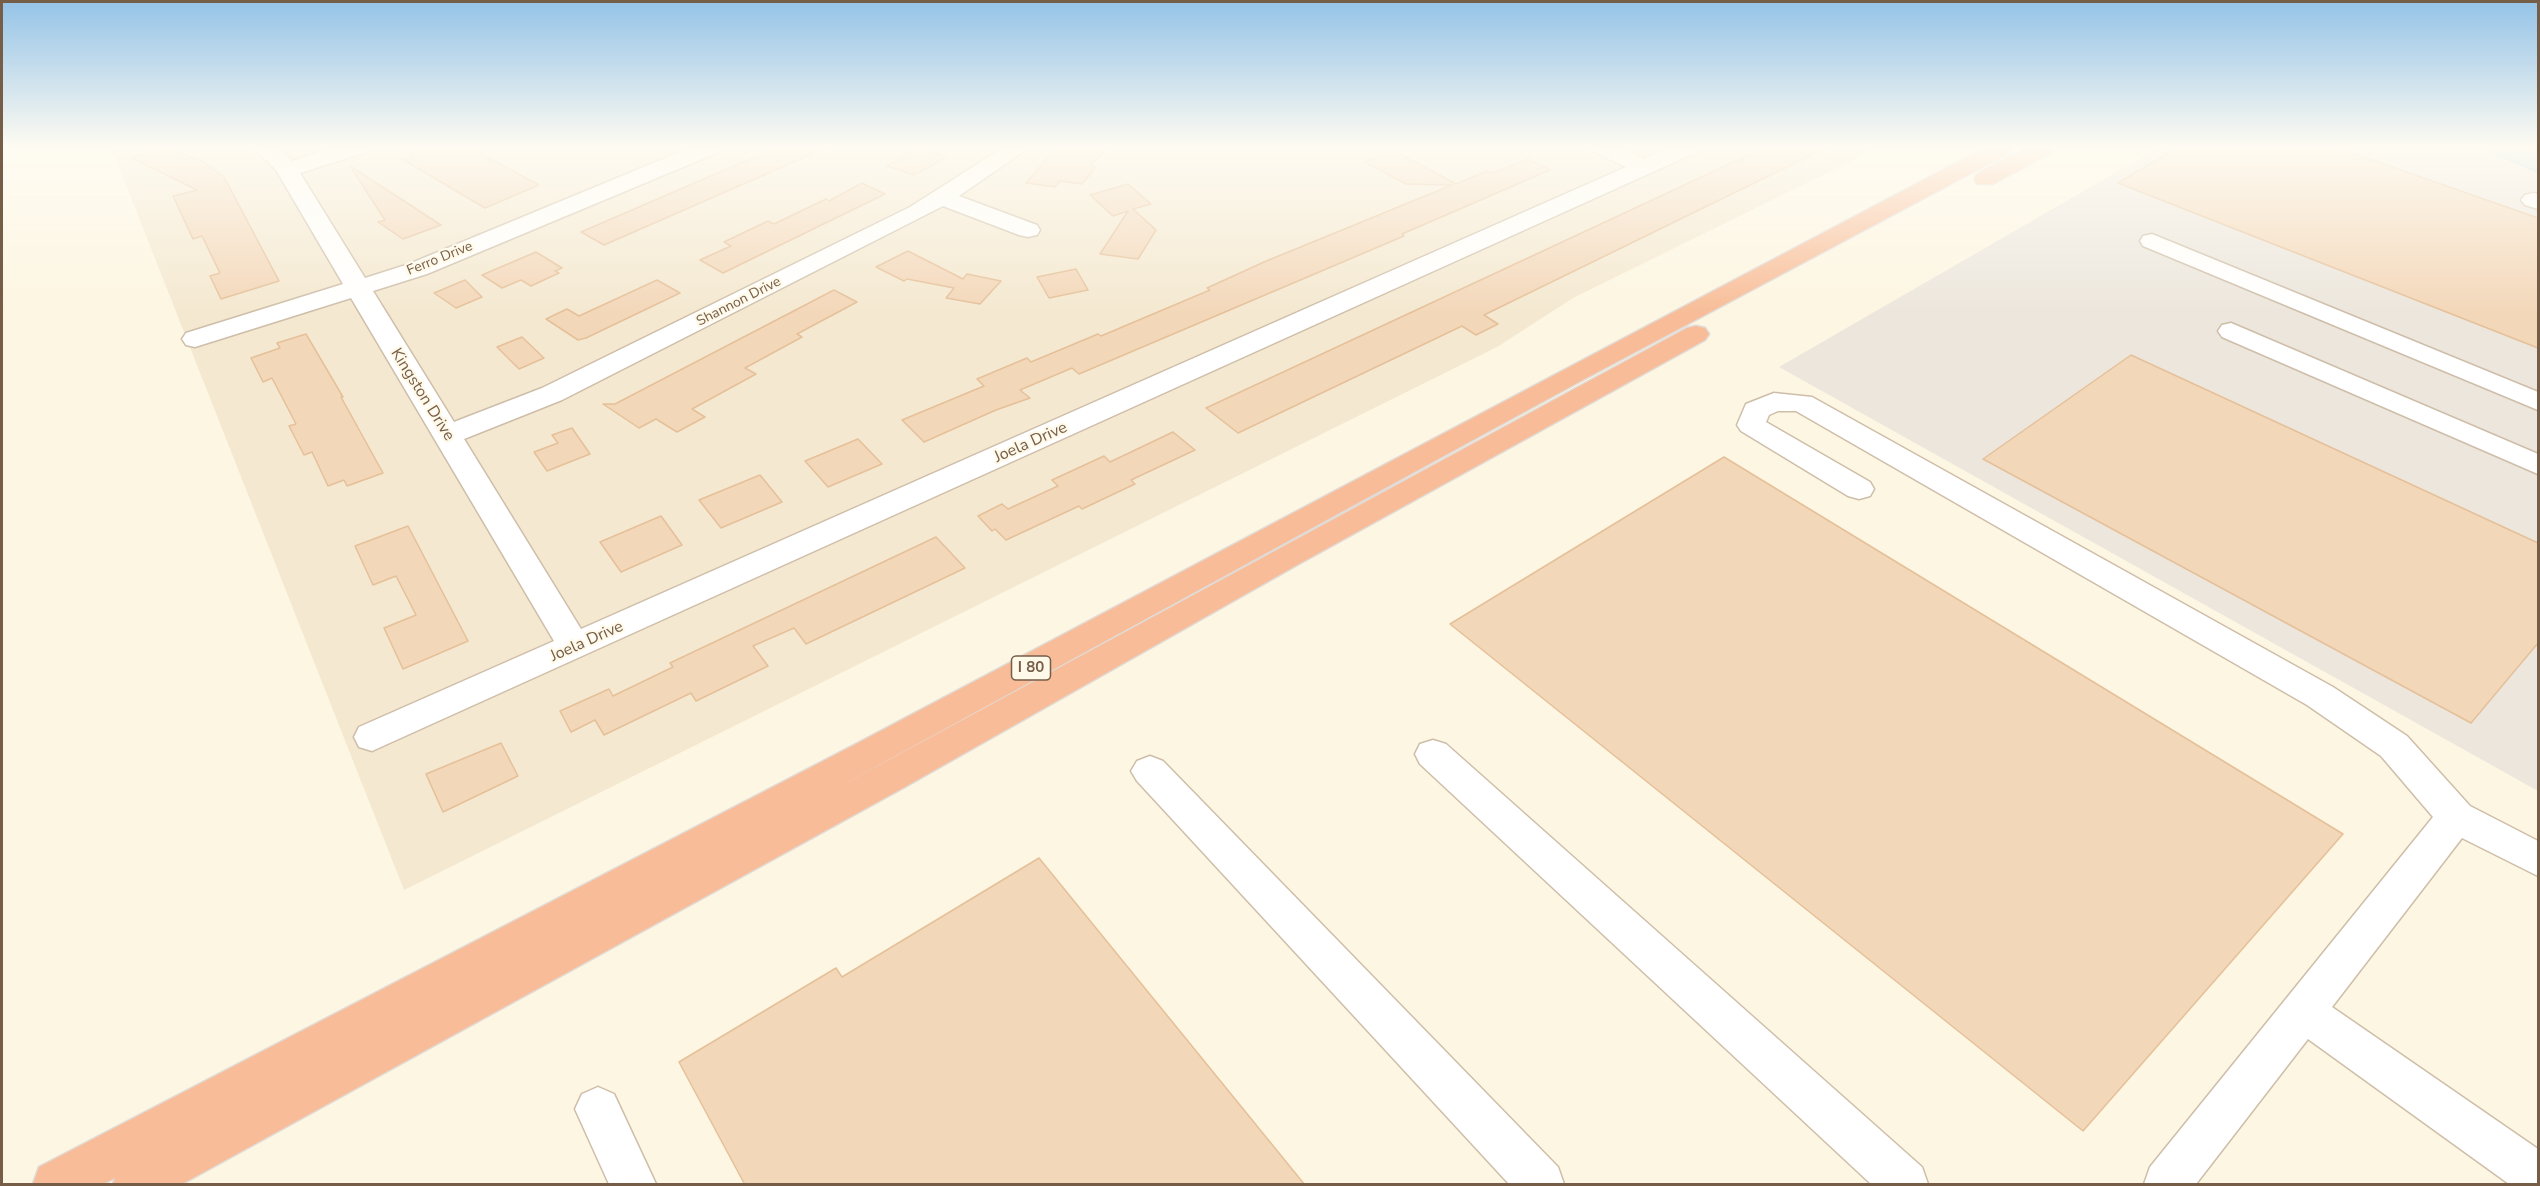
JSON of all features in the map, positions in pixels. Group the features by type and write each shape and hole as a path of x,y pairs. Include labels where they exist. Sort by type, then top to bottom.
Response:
{"highway":[{"name":"I 80","path":"56,1185 867,755 1898,202"},
{"name":"I 80","path":"136,1185 890,778 1286,557 1942,202"}],"street":[{"name":"Kingston Drive","path":"306,202 575,647"},
{"name":"Ferro Drive","path":"195,339 418,269 578,202"},
{"name":"Shannon Drive","path":"447,435 515,410 580,380 933,202"},
{"path":"954,202 1028,230"},
{"name":"Joela Drive","path":"372,738 1565,202"},
{"path":"2152,241 2538,402"},
{"path":"2231,331 2538,465"},
{"path":"1859,489 1751,425 1756,410 1774,402 1802,403 2320,696 2394,746 2456,817 2538,860"},
{"path":"1433,754 1905,1185"},
{"path":"1150,771 1541,1185"},
{"path":"2167,1185 2456,817"},
{"path":"2303,1011 2538,1177"},
{"path":"598,1109 633,1185"}],"shaded area":[{"path":"133,202 1767,202 1573,298 1497,347 404,890"},
{"path":"2064,202 2538,202 2538,791 1779,367"}],"building":[{"path":"176,202 237,202 279,281 221,299 210,276 220,273 202,236 193,239"},
{"path":"374,202 406,202 441,225 403,239 378,222 385,220"},
{"path":"475,202 498,202 485,208"},
{"path":"650,202 701,202 604,245 581,232"},
{"path":"819,202 868,202 723,273 700,260 731,246 724,242 768,221 774,224"},
{"path":"1098,202 1151,204 1133,209 1156,230 1138,259 1100,254 1128,211 1113,216"},
{"path":"1410,202 1475,202 1402,234 1404,236 1079,374 1072,368 1020,390 1030,398 996,410 924,442 902,420 984,386 977,379 1027,358 1031,362 1098,334 1101,336 1210,290 1207,288"},
{"path":"1647,202 1715,202 1484,315 1498,324 1476,335 1462,326 1238,433 1206,408"},
{"path":"2167,202 2493,202 2538,218 2538,348"},
{"path":"908,251 963,279 967,274 1001,281 980,304 946,298 954,288 907,279 904,281 876,267"},
{"path":"536,252 562,268 555,271 559,273 531,286 521,280 502,288 482,275"},
{"path":"1076,269 1088,290 1049,298 1037,277"},
{"path":"465,280 482,297 456,308 434,293"},
{"path":"657,280 680,293 586,338 578,340 546,319 567,309 579,316"},
{"path":"834,290 857,302 797,334 802,337 745,368 756,374 692,409 705,417 677,432 656,419 639,428 603,404 615,404"},
{"path":"306,334 343,397 341,397 383,473 347,486 344,480 328,486 312,452 304,455 289,426 296,424 272,378 263,382 251,358 280,348 277,343"},
{"path":"522,337 544,358 519,369 497,347"},
{"path":"2131,355 2538,543 2538,643 2471,723 1983,459"},
{"path":"572,428 590,454 547,471 534,452 558,443 552,435"},
{"path":"1173,432 1195,450 1131,480 1135,484 1082,509 1079,506 1006,540 995,529 992,531 978,516 1002,504 1008,509 1058,486 1052,480 1104,456 1110,462"},
{"path":"858,439 882,464 828,487 805,461"},
{"path":"1724,457 2343,834 2083,1131 1450,624"},
{"path":"760,475 782,502 721,528 699,500"},
{"path":"661,516 682,545 621,572 600,542"},
{"path":"408,526 468,641 403,669 384,628 416,615 396,576 373,585 355,546"},
{"path":"936,537 965,568 806,644 794,628 753,646 768,666 696,701 691,693 604,735 595,720 571,732 560,711 609,689 613,696 673,667 670,663"},
{"path":"501,743 518,776 443,812 426,774"},
{"path":"1039,858 1305,1185 745,1185 679,1062 836,968 842,977"}]}
